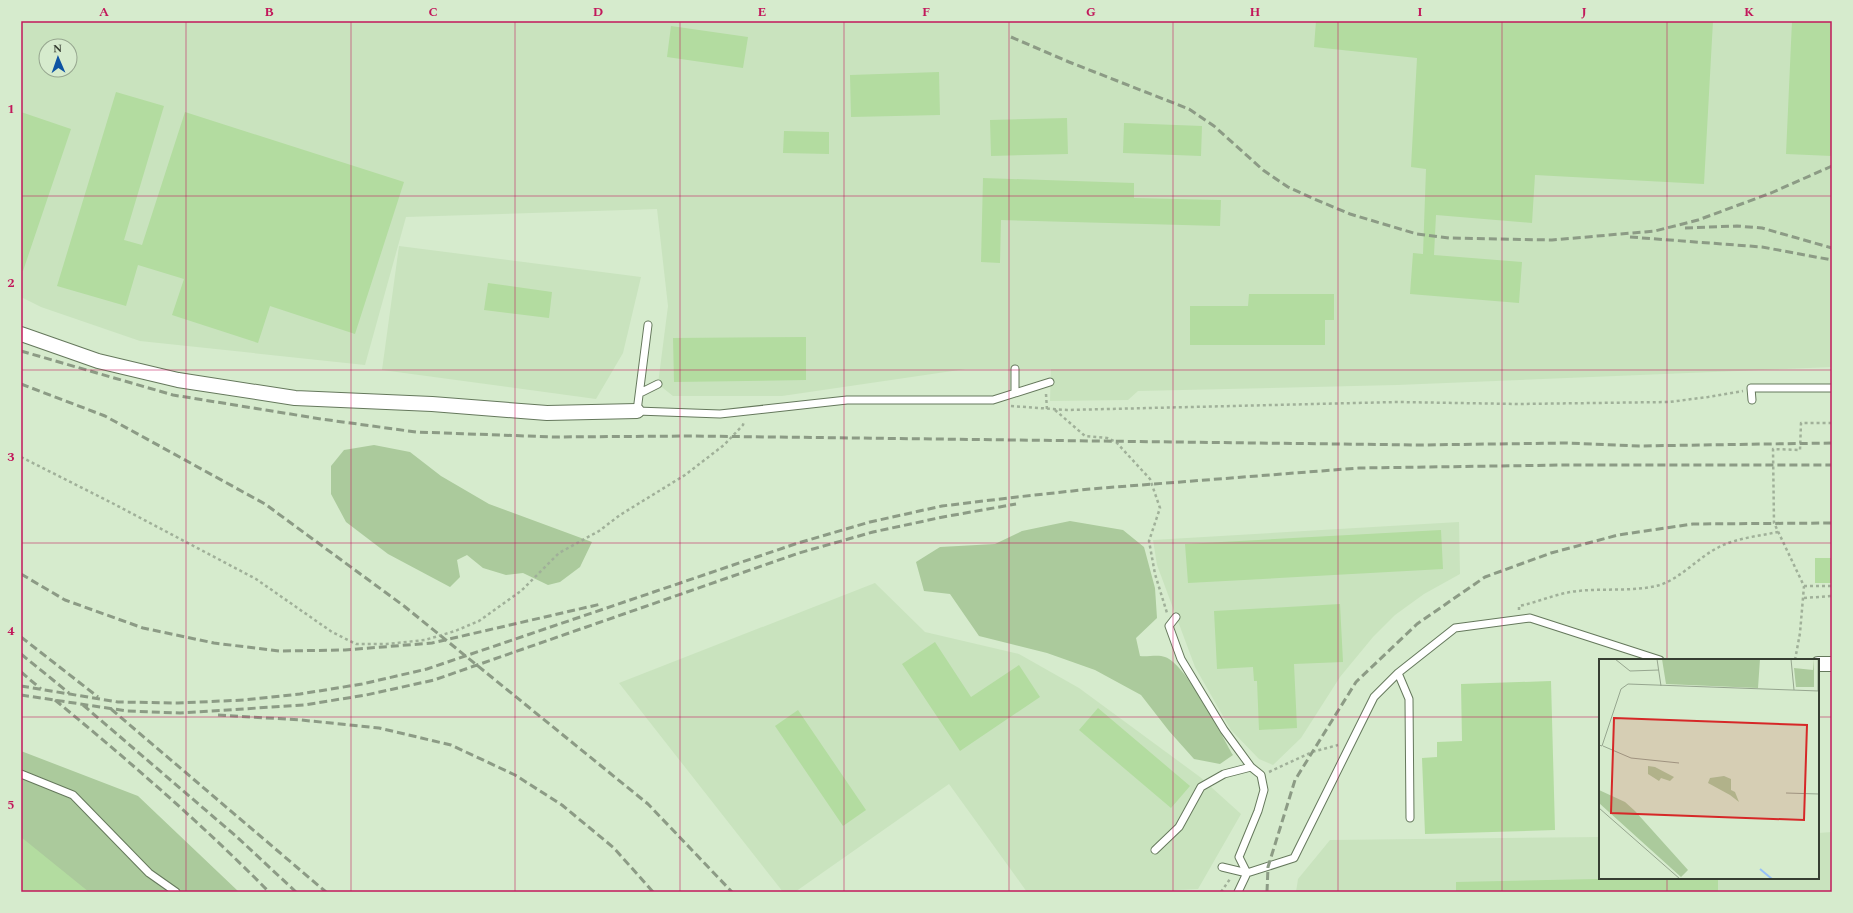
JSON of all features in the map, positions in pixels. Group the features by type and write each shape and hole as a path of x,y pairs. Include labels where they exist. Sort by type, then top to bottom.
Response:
{"street":[{"path":"21,334 98,362 178,380 295,398 432,404 547,413 637,411"},
{"path":"1819,664 1832,664"}],"lane":[{"path":"648,325 637,411 720,414 847,400 993,400 1048,383"},
{"path":"1015,369 1015,393"},
{"path":"640,393 658,384"},
{"path":"1752,400 1751,388 1832,388"},
{"path":"1176,617 1169,626 1181,659 1224,730 1251,767 1261,776 1264,790 1258,811 1239,857 1247,873"},
{"path":"1222,866 1247,873 1294,858 1374,697 1398,673 1455,628 1530,618 1657,659"},
{"path":"1398,673 1410,699 1410,818"},
{"path":"1155,850 1179,827 1201,787 1224,774 1251,767"},
{"path":"21,774 73,795 149,873 176,892"},
{"path":"1238,892 1247,873"}],"path":[{"path":"1047,410 1048,383"},
{"path":"993,400 1010,406 1047,410 1397,402 1518,404 1669,402 1708,397 1751,388"},
{"path":"1055,410 1085,436 1107,438 1116,442 1150,479 1160,508 1149,542 1155,574 1163,597 1169,626"},
{"path":"21,457 256,579 332,632 356,644 387,644 425,640 455,631 479,621 521,591 559,553 599,531 620,515 691,471 724,445 743,425 746,411"},
{"path":"1794,659 1804,598 1804,586 1774,523 1773,449 1800,450 1801,423 1832,423"},
{"path":"1520,619 1519,606 1532,604 1559,593 1640,588 1659,585 1670,581 1686,568 1719,547 1778,532"},
{"path":"1804,586 1832,586"},
{"path":"1804,598 1832,596"},
{"path":"1261,776 1312,752 1352,741"}],"shaded area":[{"path":"21,21 1832,21 1832,367 1397,385 1138,391 1128,400 1050,401 1051,369 966,369 782,396 673,396 658,384 668,306 657,209 406,217 365,365 140,341 41,307 21,297"},
{"path":"399,246 641,277 623,353 596,399 382,370"},
{"path":"374,445 410,452 441,476 489,504 592,542 580,567 560,582 548,585 523,573 506,575 483,568 467,555 457,560 460,577 450,587 388,554 346,522 331,494 331,466 344,450"},
{"path":"1070,521 1123,530 1144,547 1155,588 1157,618 1136,638 1140,656 1165,657 1173,662 1183,672 1212,717 1233,755 1220,764 1194,759 1169,731 1141,695 1095,670 1047,653 979,636 950,594 924,591 916,562 940,547 995,544 1022,531"},
{"path":"1459,522 1460,574 1424,594 1395,615 1373,637 1340,677 1301,738 1273,765 1259,759 1231,730 1195,667 1157,565 1153,540"},
{"path":"875,583 925,632 1019,654 1079,688 1200,777 1241,814 1198,889 1135,892 1027,892 949,784 795,892 783,892 619,683"},
{"path":"21,751 138,796 239,892 21,892"},
{"path":"1832,832 1832,892 1296,892 1298,879 1330,840 1599,837 1599,879 1819,879 1819,833"}],"building":[{"path":"1316,21 1713,21 1704,184 1535,175 1532,223 1436,215 1434,255 1522,262 1519,303 1410,294 1413,253 1423,254 1426,169 1411,167 1417,58 1314,47"},
{"path":"1792,21 1832,21 1832,156 1786,154"},
{"path":"671,26 748,37 743,68 667,57"},
{"path":"939,72 940,115 851,117 850,75"},
{"path":"116,92 164,106 124,240 142,245 185,112 404,182 355,334 270,306 258,343 172,315 184,279 138,265 126,306 57,286"},
{"path":"21,112 71,129 23,271 21,270"},
{"path":"1067,118 1068,154 991,156 990,120"},
{"path":"1124,123 1202,126 1201,156 1123,153"},
{"path":"784,131 829,132 829,154 783,153"},
{"path":"983,178 1134,183 1134,198 1221,200 1220,226 1001,220 1000,263 981,262"},
{"path":"488,283 552,292 549,318 484,310"},
{"path":"1249,294 1334,294 1334,320 1325,320 1325,345 1190,345 1190,306 1248,306"},
{"path":"806,337 806,380 674,382 673,338"},
{"path":"1441,530 1443,569 1188,583 1185,544"},
{"path":"1815,558 1832,558 1832,583 1815,583"},
{"path":"1340,604 1343,662 1294,664 1297,728 1259,730 1257,681 1254,681 1253,667 1217,669 1214,611"},
{"path":"935,642 971,697 1019,665 1040,697 960,751 902,664"},
{"path":"1551,681 1555,830 1425,834 1422,758 1437,757 1437,742 1462,741 1461,684"},
{"path":"1098,708 1190,786 1171,808 1079,730"},
{"path":"798,710 866,810 843,826 775,726"},
{"path":"21,837 89,892 21,892"},
{"path":"1599,879 1718,879 1718,892 1456,892 1456,882"}],"railway":[{"path":"1011,37 1069,62 1189,109 1214,126 1263,170 1288,187 1350,214 1417,234 1449,238 1552,240 1655,231 1698,220 1771,193 1832,166"},
{"path":"1685,228 1737,226 1762,228 1832,248"},
{"path":"1630,237 1762,247 1832,260"},
{"path":"21,351 173,395 321,419 416,432 554,437 693,436 1419,445 1567,443 1639,446 1832,443"},
{"path":"21,384 105,416 265,504 404,606 648,804 732,892"},
{"path":"21,686 118,702 178,703 244,700 300,694 362,684 427,669 795,544 870,522 942,506 1090,489 1359,468 1566,465 1832,465"},
{"path":"21,695 127,711 180,713 304,705 366,695 434,680 799,553 873,532 943,517 1016,504"},
{"path":"1267,892 1268,867 1295,780 1356,682 1417,624 1485,577 1551,553 1618,535 1693,524 1832,523"},
{"path":"21,574 65,600 143,628 214,643 279,651 345,650 432,643 601,604"},
{"path":"21,637 98,697"},
{"path":"21,654 69,693"},
{"path":"21,672 41,689"},
{"path":"55,700 165,793 269,892"},
{"path":"83,705 237,837 296,892"},
{"path":"111,709 326,892"},
{"path":"218,715 301,720 379,728 451,745 515,775 562,805 614,848 653,892"}]}
